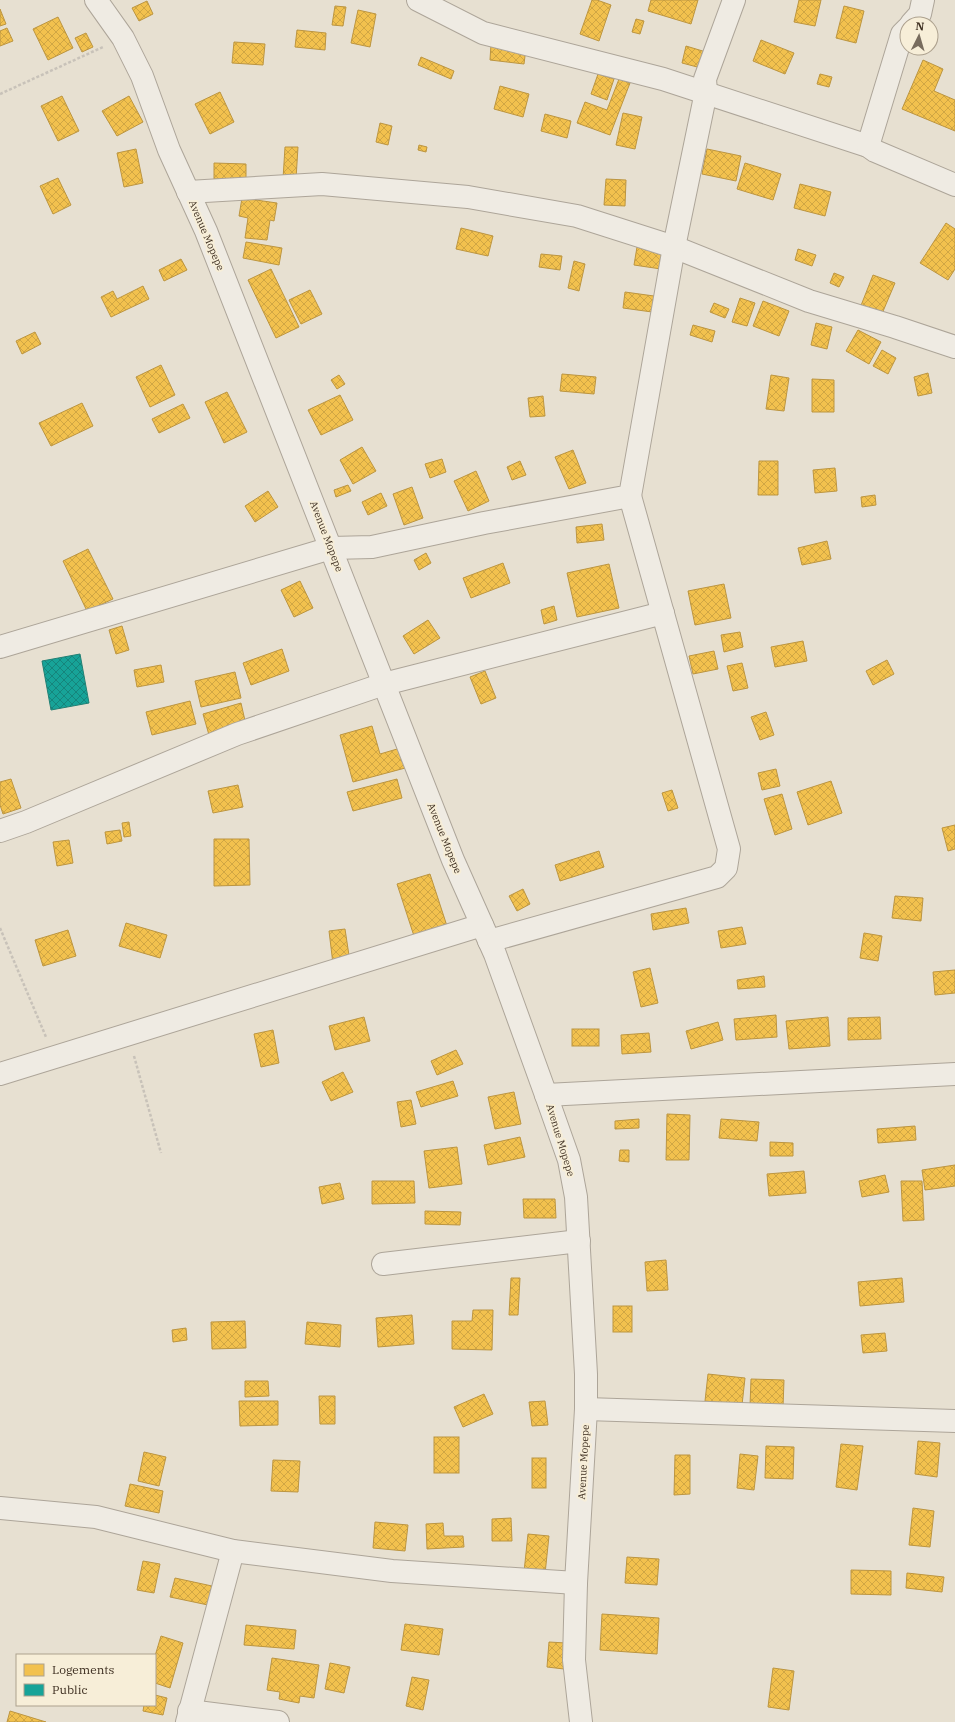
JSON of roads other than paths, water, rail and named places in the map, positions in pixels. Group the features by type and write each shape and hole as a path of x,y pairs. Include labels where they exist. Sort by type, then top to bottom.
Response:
{"street":[{"name":"Avenue Mopepe","path":"96,0 122,38 142,76 169,150 214,252 453,860 486,933 569,1160 576,1197 586,1374 586,1409 576,1583 574,1660 581,1722"},
{"path":"418,0 483,33 663,79 706,92 868,146 875,151 955,185"},
{"path":"0,1074 128,1034 486,933 717,877 726,868 729,849 630,496 674,247 706,92 704,80 734,0"},
{"path":"918,16 923,0"},
{"path":"868,146 899,44"},
{"path":"188,192 322,184 468,197 577,216 674,247 809,301 955,347"},
{"path":"0,646 331,548 372,547 484,523 630,496"},
{"path":"0,831 26,822 237,734 384,684 663,613"},
{"path":"546,1094 955,1074"},
{"path":"383,1264 579,1241"},
{"path":"586,1409 955,1421"},
{"path":"0,1508 96,1517 233,1551 392,1571 576,1583"},
{"path":"233,1551 188,1717 278,1722"}]}
